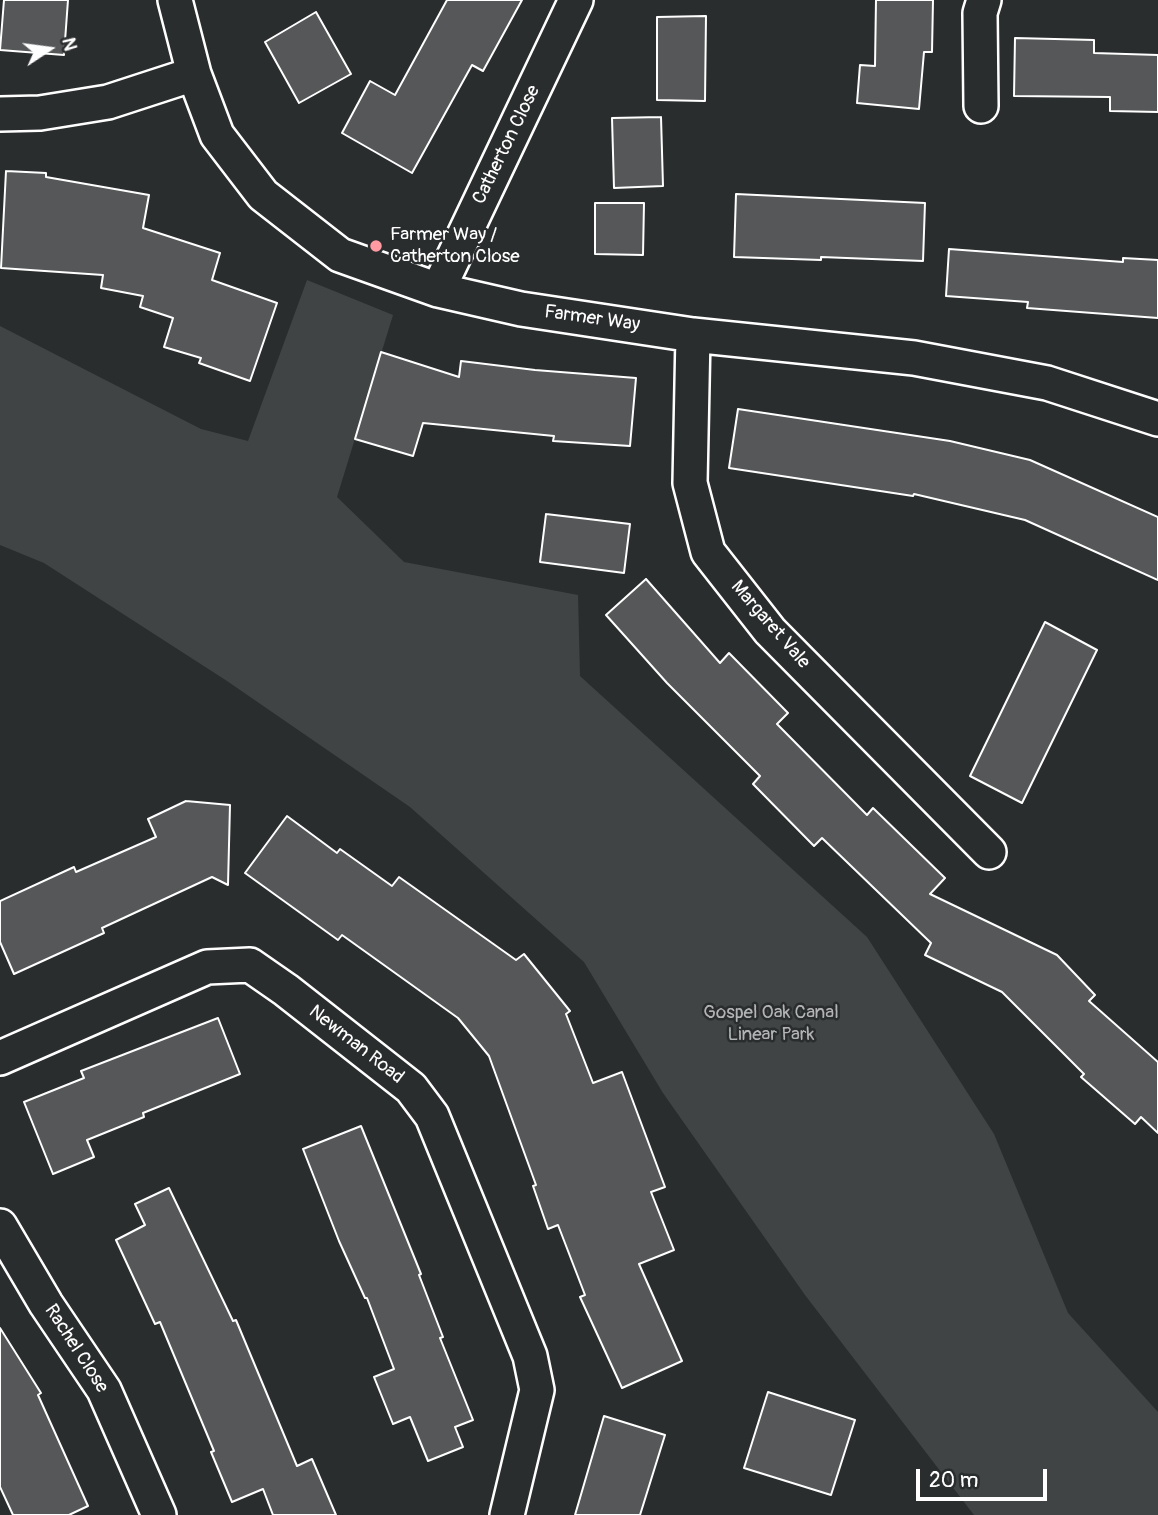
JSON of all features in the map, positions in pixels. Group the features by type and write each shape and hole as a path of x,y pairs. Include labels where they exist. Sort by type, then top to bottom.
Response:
{"street":[{"name":"Farmer Way","path":"175,0 194,74 217,135 263,195 340,255 438,290 521,309 693,335 914,358 1047,383 1158,419"},
{"name":"Catherton Close","path":"438,290 576,0"},
{"path":"981,106 980,13 984,0"},
{"path":"0,114 40,113 108,102 194,74"},
{"name":"Margaret Vale","path":"693,335 690,483 708,552 770,631 989,852"},
{"name":"Newman Road","path":"0,1058 207,967 250,965 411,1088 432,1116 530,1356 537,1390 507,1515"},
{"name":"Rachel Close","path":"0,1226 46,1304 104,1390 159,1515"}],"green space":[{"name":"Gospel Oak Canal Linear Park","path":"307,280 393,315 337,497 404,562 578,595 580,676 867,937 994,1134 1068,1313 1158,1412 1158,1515 974,1515 805,1295 663,1093 584,962 410,807 227,681 44,563 0,545 0,326 201,429 248,441"}],"building":[{"path":"4,0 68,0 64,55 0,50"},
{"path":"447,0 522,0 483,71 472,65 412,173 342,133 370,81 395,95"},
{"path":"876,0 933,0 932,52 924,52 919,109 857,103 860,65 875,66"},
{"path":"316,12 351,74 299,103 265,42"},
{"path":"706,16 705,101 657,100 657,17"},
{"path":"1015,38 1094,40 1094,53 1158,55 1158,112 1110,111 1110,97 1014,96"},
{"path":"661,117 663,186 614,188 612,118"},
{"path":"6,171 46,173 46,177 149,195 143,228 220,253 212,280 277,303 250,381 199,363 201,358 164,347 173,318 140,307 143,296 101,288 103,275 1,268"},
{"path":"736,194 925,203 923,261 734,257"},
{"path":"595,203 644,203 643,255 595,254"},
{"path":"949,249 1123,262 1123,258 1158,260 1158,318 1027,308 1028,302 946,296"},
{"path":"381,352 459,377 461,361 636,378 630,446 553,441 554,436 423,423 413,456 355,439"},
{"path":"738,409 950,441 1030,460 1158,517 1158,580 1025,520 914,494 913,496 729,468"},
{"path":"546,514 630,524 624,573 540,562"},
{"path":"646,579 720,663 729,653 788,713 777,724 867,815 873,808 945,878 930,894 1057,955 1095,995 1089,1001 1158,1062 1158,1133 1141,1117 1135,1124 1081,1077 1084,1074 1002,992 925,955 931,943 822,838 814,846 753,784 760,776 667,683 606,615"},
{"path":"1045,622 1097,650 1022,803 970,776"},
{"path":"186,801 230,805 228,885 212,877 102,928 104,933 14,974 0,942 0,901 74,867 76,872 156,837 148,819"},
{"path":"287,816 337,853 340,849 392,886 399,877 516,960 524,954 570,1011 566,1014 593,1083 622,1072 665,1187 651,1192 674,1250 639,1264 682,1361 622,1388 580,1297 585,1295 558,1225 548,1229 533,1186 536,1185 489,1056 458,1018 342,935 338,940 245,873"},
{"path":"218,1018 240,1074 143,1113 144,1117 87,1140 94,1157 53,1174 24,1102 84,1078 81,1071"},
{"path":"361,1126 421,1274 419,1275 443,1337 440,1338 473,1420 455,1427 463,1447 428,1461 410,1417 393,1424 374,1377 394,1369 367,1298 339,1241 303,1149"},
{"path":"169,1188 233,1321 236,1320 297,1466 312,1459 336,1515 273,1515 263,1489 232,1502 211,1452 214,1451 160,1322 155,1324 116,1240 145,1225 135,1204"},
{"path":"0,1328 41,1393 38,1395 88,1506 69,1515 13,1515 0,1487"},
{"path":"768,1392 855,1420 831,1495 744,1468"},
{"path":"604,1416 665,1435 640,1515 575,1515"}],"place":[{"name":"Farmer Way / Catherton Close","path":"376,246"}]}
